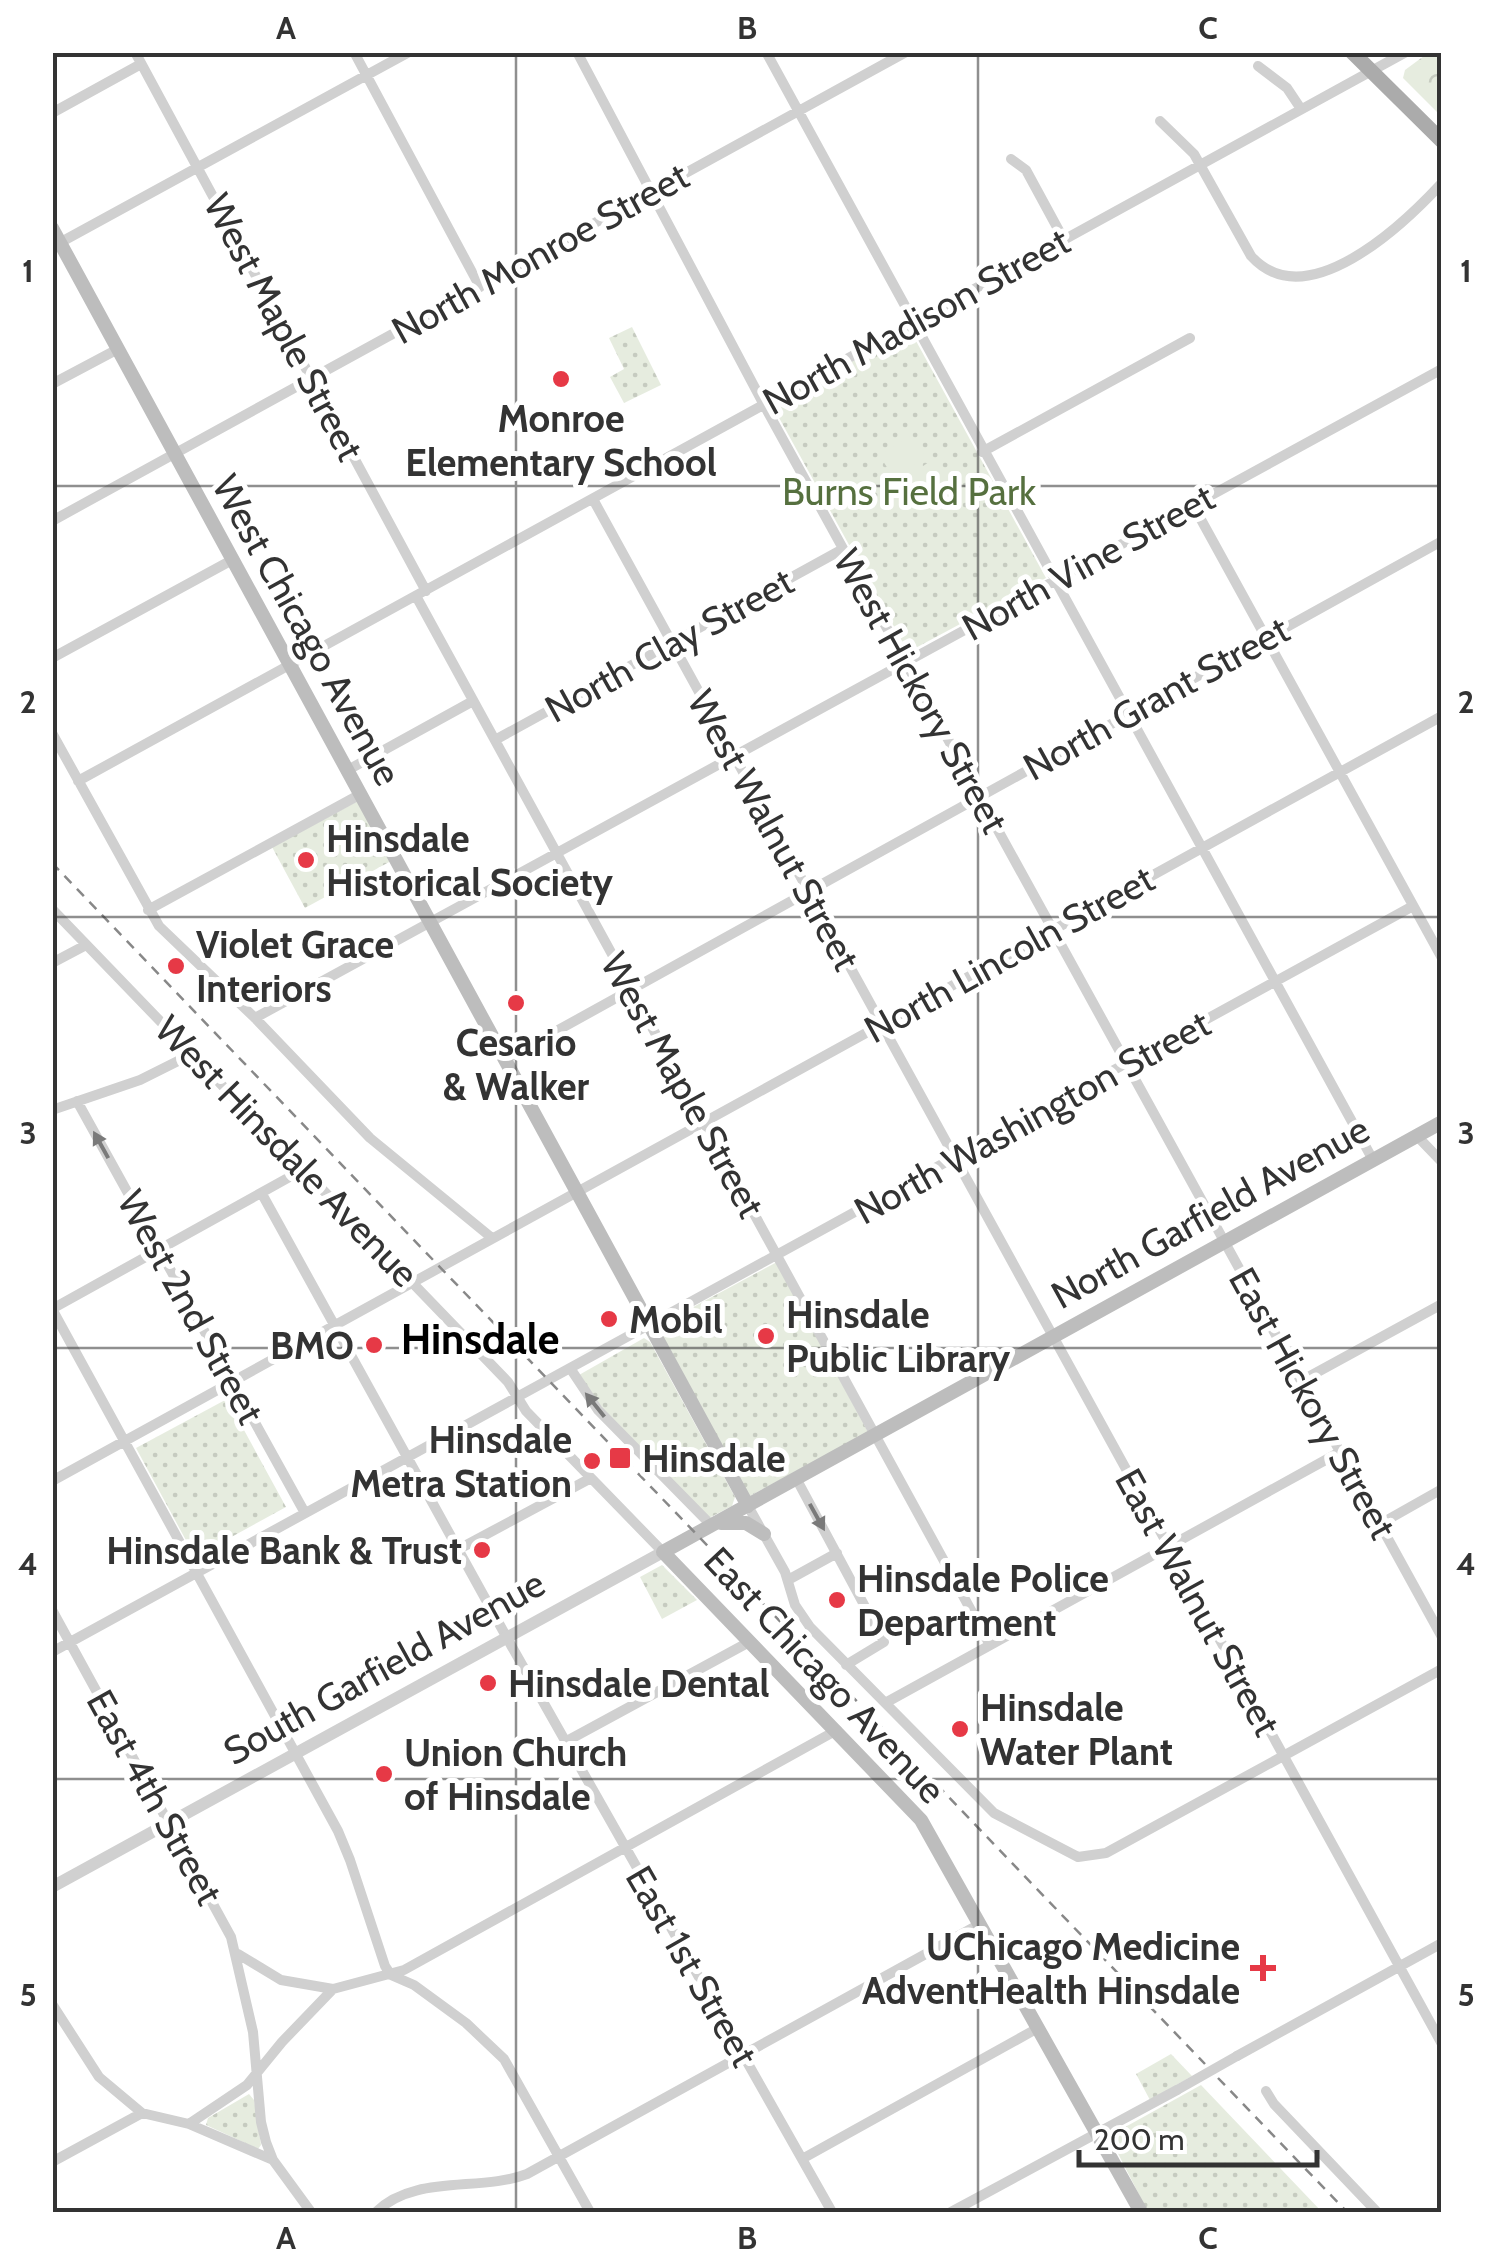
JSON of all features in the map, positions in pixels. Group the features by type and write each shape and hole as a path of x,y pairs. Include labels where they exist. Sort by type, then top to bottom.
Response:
{"main road":[{"path":"1352,52 1442,141"},
{"name":"West Chicago Avenue","path":"52,228 56,245 118,349 650,1325"},
{"name":"North Garfield Avenue","path":"748,1506 1442,1122"},
{"name":"East Chicago Avenue","path":"650,1325 748,1506"},
{"name":"South Garfield Avenue","path":"663,1552 748,1506"},
{"path":"711,1525 740,1522 764,1534"},
{"name":"East Chicago Avenue","path":"663,1552 921,1820 1140,2212"}],"street":[{"path":"52,113 152,52"},
{"path":"354,52 480,287"},
{"path":"56,245 409,52"},
{"name":"West Hickory Street","path":"577,52 764,405 1126,1064"},
{"path":"766,52 1372,1160"},
{"name":"North Monroe Street","path":"52,521 906,52"},
{"name":"North Madison Street","path":"78,781 1406,52"},
{"name":"West Maple Street","path":"138,59 312,379 473,701 990,1645"},
{"path":"1258,66 1287,88 1301,110"},
{"path":"1160,120 1186,144 1251,256 1269,271 1292,278 1316,274 1362,251 1401,224 1441,184"},
{"path":"1010,159 1026,170 1064,240"},
{"path":"982,452 1190,338"},
{"path":"52,384 118,349"},
{"name":"North Vine Street","path":"255,1018 1437,371"},
{"name":"West Walnut Street","path":"594,500 955,1160"},
{"path":"1193,505 1413,906 1438,942 1442,958"},
{"name":"North Grant Street","path":"504,1060 1442,541"},
{"name":"North Clay Street","path":"495,740 844,549"},
{"path":"52,658 232,560"},
{"path":"346,771 473,701"},
{"name":"North Lincoln Street","path":"52,1481 1442,716"},
{"path":"52,734 158,926 255,1018 370,1138 492,1238"},
{"path":"148,910 360,795"},
{"name":"North Washington Street","path":"52,1652 1413,906"},
{"name":"West Hinsdale Avenue","path":"52,909 508,1382 526,1411 663,1552"},
{"path":"52,963 86,945"},
{"path":"52,1110 140,1080 194,1053"},
{"name":"East Hickory Street","path":"1126,1064 1442,1637"},
{"name":"West 2nd Street","path":"77,1101 305,1513"},
{"path":"1417,1136 1442,1162"},
{"name":"East Walnut Street","path":"955,1160 1442,2044"},
{"path":"304,1169 52,1309 344,1846 391,1974 429,1996 504,2059 590,2212"},
{"name":"East 1st Street","path":"262,1194 832,2212"},
{"path":"1302,1381 1442,1304"},
{"path":"570,1368 598,1410 711,1525"},
{"path":"887,1702 1340,1452"},
{"path":"459,1549 591,1478"},
{"path":"797,1480 884,1642 846,1664"},
{"path":"1380,1524 1442,1489"},
{"path":"748,1506 804,1619 994,1813 1070,1854 1096,1857 1442,1669"},
{"name":"South Garfield Avenue","path":"52,1887 663,1552"},
{"path":"788,1580 837,1553"},
{"name":"East 4th Street","path":"52,1610 223,1920 237,1954 253,2032 261,2122 272,2160 311,2212"},
{"path":"566,1742 750,1641"},
{"path":"237,1954 280,1980 333,1989 391,1974 836,1730"},
{"path":"376,2212 398,2197 416,2192 516,2178 980,1924"},
{"path":"952,2212 1442,1943"},
{"path":"189,2124 248,2085 282,2042 333,1989"},
{"path":"52,2004 99,2078 142,2113 52,2162"},
{"path":"802,2159 1038,2028"},
{"path":"1266,2090 1274,2104 1377,2212"},
{"name":"East 4th Street","path":"142,2113 189,2124 272,2160"},
{"name":"East 4th Street","path":"294,2190 299,2212"}],"green space":[{"path":"1428,53 1441,53 1441,116 1403,78 1405,70"},
{"path":"632,327 661,385 624,403 610,377 624,369 609,338"},
{"name":"Burns Field Park","path":"910,330 1046,578 908,652 772,405"},
{"path":"911,435 926,457 894,478 879,455"},
{"path":"929,462 944,485 912,505 898,483"},
{"path":"358,801 391,861 305,908 272,847"},
{"path":"777,1262 868,1432 748,1497 656,1327"},
{"path":"644,1338 650,1342 735,1497 732,1506 709,1518 606,1413 579,1375"},
{"path":"227,1399 286,1507 195,1557 136,1448"},
{"path":"662,1565 697,1600 662,1619 640,1577"},
{"path":"1171,2054 1192,2076 1150,2100 1136,2074"},
{"path":"1201,2085 1322,2212 1148,2212 1109,2136"},
{"path":"249,2094 254,2100 261,2145 258,2149 206,2125 208,2118"}],"railway":[{"path":"52,863 1205,2064"},
{"path":"1218,2078 1347,2212"}],"place":[{"name":"Monroe Elementary School","path":"561,379"},
{"name":"Hinsdale Historical Society","path":"306,860"},
{"name":"Violet Grace Interiors","path":"176,966"},
{"name":"Cesario & Walker","path":"516,1003"},
{"name":"Mobil","path":"609,1319"},
{"name":"Hinsdale Public Library","path":"766,1336"},
{"name":"BMO","path":"374,1345"},
{"name":"Hinsdale","path":"620,1458"},
{"name":"Hinsdale Metra Station","path":"592,1461"},
{"name":"Hinsdale Bank & Trust","path":"482,1550"},
{"name":"Hinsdale Police Department","path":"837,1600"},
{"name":"Hinsdale Dental","path":"488,1683"},
{"name":"Hinsdale Water Plant","path":"960,1729"},
{"name":"Union Church of Hinsdale","path":"384,1774"},
{"name":"UChicago Medicine AdventHealth Hinsdale","path":"1263,1968"}],"district":[{"name":"Hinsdale","path":"480,1339"}]}
